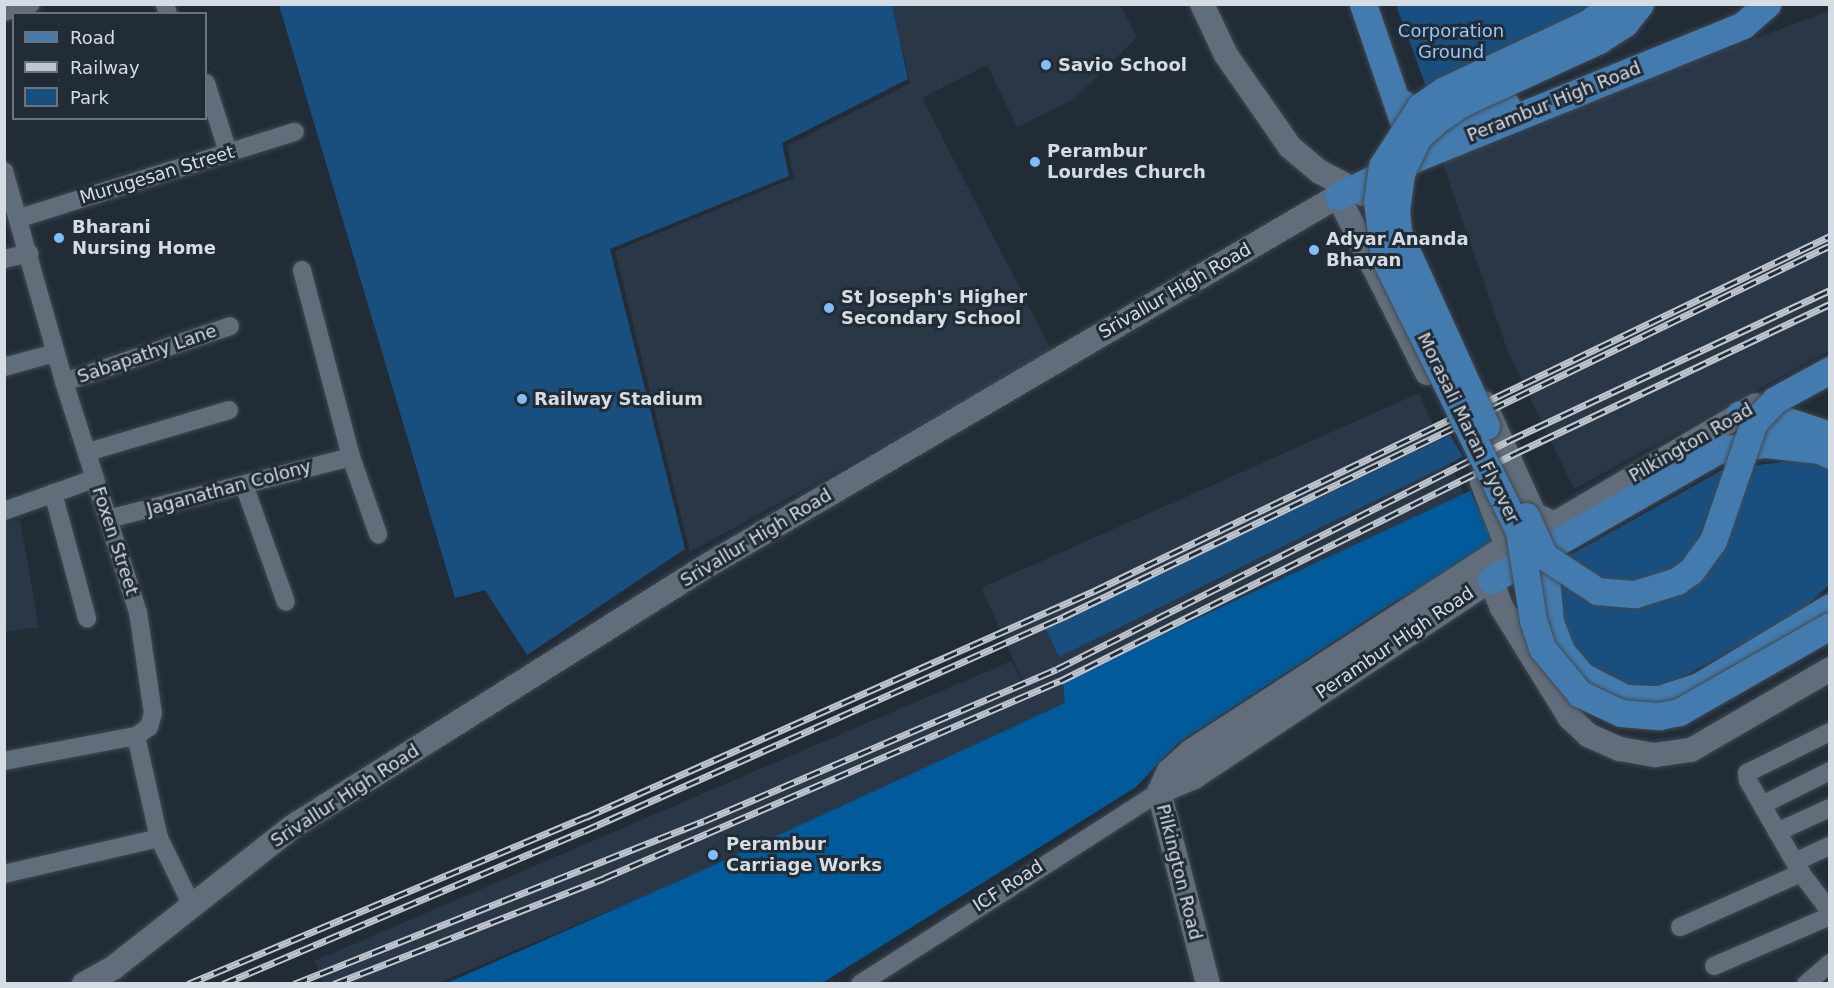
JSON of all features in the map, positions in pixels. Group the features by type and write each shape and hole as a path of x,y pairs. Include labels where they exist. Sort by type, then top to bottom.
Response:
{"main road":[{"path":"1363,4 1396,100 1408,154"},
{"name":"Morasali Maran Flyover","path":"1611,4 1588,23 1444,90 1420,107 1382,166 1377,201 1384,257 1519,531 1533,620 1542,648 1580,694 1621,713 1659,716 1679,712 1830,626"},
{"name":"Morasali Maran Flyover","path":"1544,556 1398,232 1398,190 1401,173 1418,137 1438,119 1462,103 1599,40 1624,23 1640,4"},
{"path":"1396,100 1422,114 1445,118 1483,114 1739,4"},
{"name":"Perambur High Road","path":"1345,193 1408,154 1743,25 1767,4"},
{"path":"1544,556 1597,591 1635,594 1677,581 1691,571 1713,541 1754,422 1774,400 1830,370"},
{"path":"1740,414 1785,420 1830,435"},
{"path":"1491,580 1718,450 1765,444 1819,450 1830,455"},
{"path":"1544,556 1550,622 1561,651 1582,676 1625,698 1659,699 1697,687 1830,607"}],"street":[{"path":"4,12 31,4"},
{"path":"1202,4 1231,63 1290,147 1345,193 1477,470 1507,546 1491,580"},
{"path":"207,86 228,152"},
{"name":"Murugesan Street","path":"20,218 295,132"},
{"path":"1345,193 1407,210 1408,154"},
{"name":"Foxen Street","path":"4,171 20,218 55,353 138,612 153,713 149,727 136,736"},
{"name":"Srivallur High Road","path":"84,984 113,968 292,828 700,570 1345,193"},
{"name":"Pilkington Road","path":"1407,210 1412,237 1534,514 1554,524 1740,414 1830,365"},
{"path":"4,259 29,253"},
{"path":"302,270 351,457 378,534"},
{"name":"Sabapathy Lane","path":"64,382 230,326"},
{"path":"4,367 55,353"},
{"path":"88,452 229,410"},
{"name":"Jaganathan Colony","path":"108,519 351,457"},
{"path":"4,511 94,479"},
{"path":"244,485 286,602"},
{"path":"53,493 87,618"},
{"name":"Pilkington Road","path":"1208,984 1159,792 1169,771 1191,752 1507,546"},
{"name":"Perambur High Road","path":"1159,792 1194,777 1491,580 1502,608 1570,718 1588,735 1620,749 1655,755 1691,750 1830,669"},
{"path":"1830,732 1747,773 1762,805 1798,868 1830,911"},
{"path":"4,761 136,736 159,838 192,906"},
{"path":"1762,805 1830,771"},
{"name":"ICF Road","path":"860,984 1159,792"},
{"path":"1777,832 1830,808"},
{"path":"4,874 159,838"},
{"path":"1680,927 1798,868 1830,846"},
{"path":"1713,966 1830,916"},
{"path":"1810,983 1830,963"}],"shaded area":[{"name":"St Joseph's Higher Secondary School","path":"892,5 1120,5 1137,37 1074,99 1017,127 987,65 922,98 1053,353 690,552 615,251 794,178 787,146 910,83"},
{"path":"1829,11 1829,351 1574,489 1508,352 1440,156"},
{"path":"1419,393 1488,547 1050,742 981,588"},
{"path":"1470,491 1496,544 1391,604 1178,743 1136,787 822,983 445,984 690,876 1065,703 1063,681"},
{"path":"20,520 39,627 5,632 5,523"},
{"path":"1011,661 1048,727 438,983 324,983 314,961"}],"green space":[{"name":"Railway Stadium","path":"279,5 892,5 908,79 782,143 789,176 610,249 685,549 527,655 485,590 455,598"},
{"name":"Corporation Ground","path":"1396,5 1596,5 1430,97"},
{"path":"1450,435 1463,457 1059,657 1046,629"},
{"path":"1817,458 1829,463 1829,585 1798,614 1642,699 1598,682 1564,632 1554,564 1724,469"}],"railway":[{"path":"188,984 586,817 1094,591 1830,236"},
{"path":"223,984 584,831 1063,617 1829,246"},
{"path":"294,984 704,821 1057,669 1510,440 1830,290"},
{"path":"334,984 604,878 1060,681 1516,453 1830,304"}],"place":[{"name":"Savio School","path":"1046,65"},
{"name":"Perambur Lourdes Church","path":"1035,162"},
{"name":"Bharani Nursing Home","path":"59,238"},
{"name":"Adyar Ananda Bhavan","path":"1314,250"},
{"name":"St Joseph's Higher Secondary School","path":"829,308"},
{"name":"Railway Stadium","path":"522,399"},
{"name":"Perambur Carriage Works","path":"713,855"}]}
